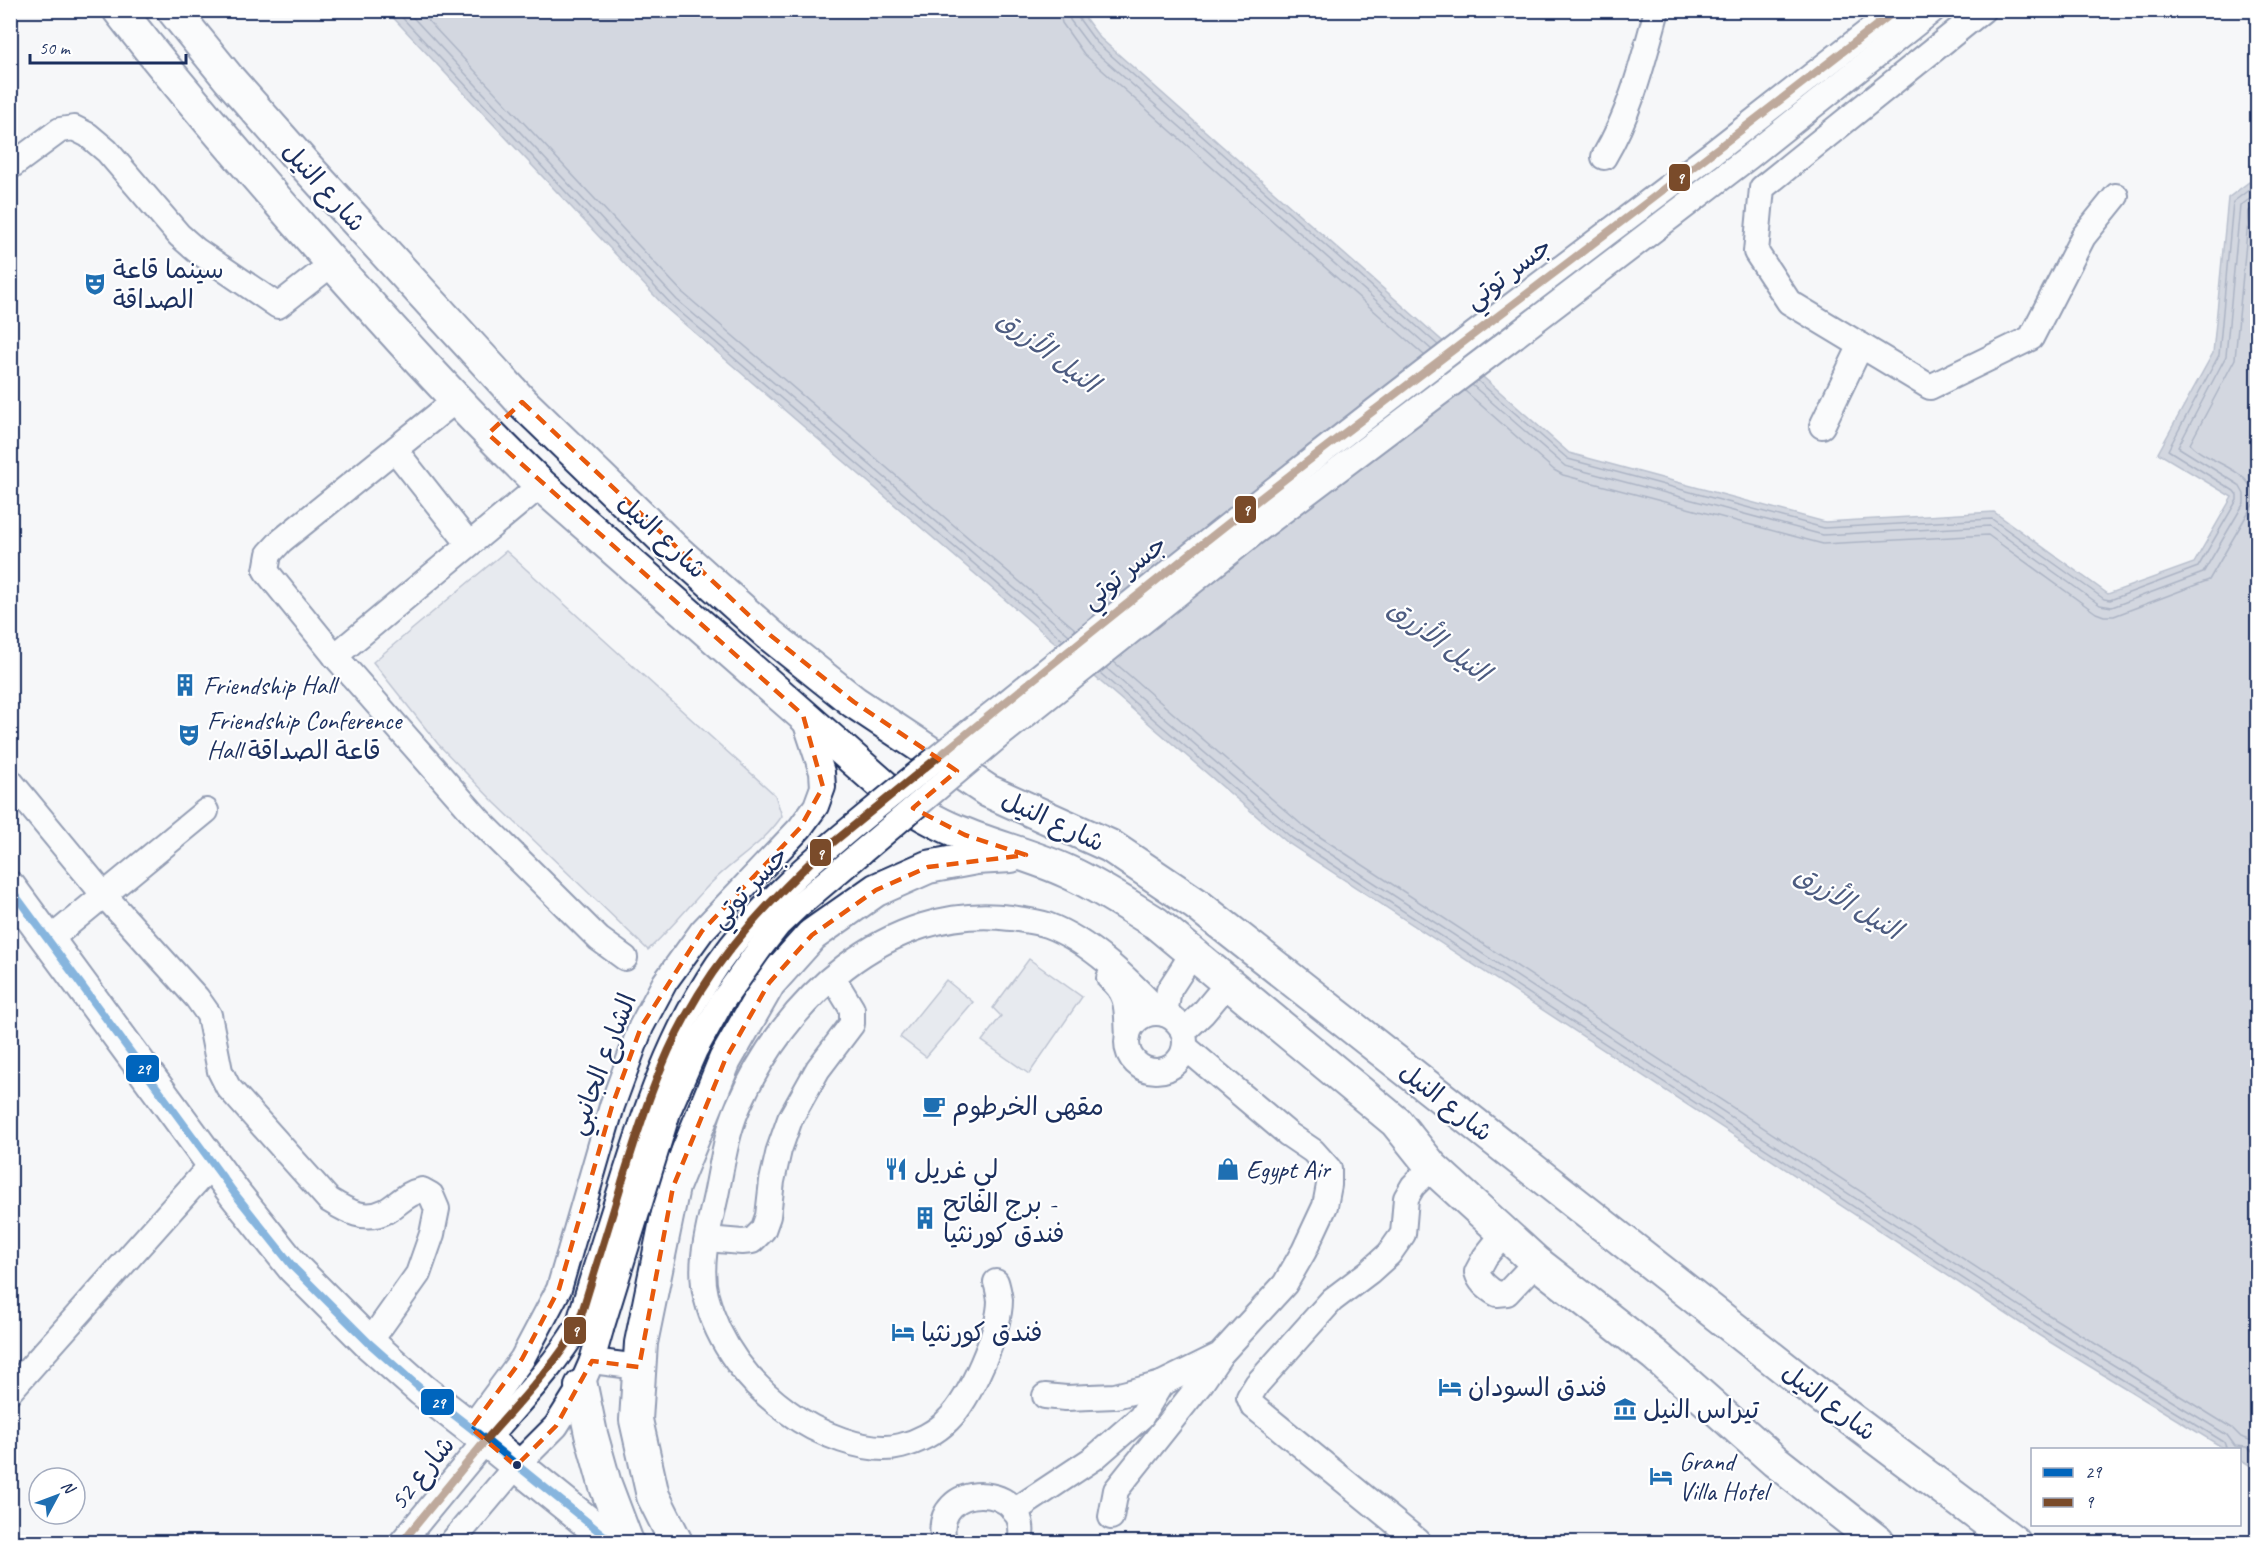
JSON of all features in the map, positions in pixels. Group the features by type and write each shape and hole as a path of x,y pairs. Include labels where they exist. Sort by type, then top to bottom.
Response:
{"main road":[{"name":"شارع النيل","path":"119,10 231,148 374,311 488,434 541,485 902,802 934,822 964,835 1069,872 1156,923 1396,1122 1431,1167 1536,1262 1655,1355 1775,1461 1878,1542"},
{"path":"138,35 164,10"},
{"name":"شارع النيل","path":"173,10 229,79 304,164 522,402 673,548 770,635 854,702 988,791 1110,846 1196,904 1793,1374 2014,1542"},
{"path":"488,434 522,402"},
{"path":"676,1542 653,1497 636,1420 641,1342 673,1187 724,1060 770,983 812,935 876,890 928,867 976,858 1026,855"},
{"path":"10,888 294,1268 369,1342 422,1390 612,1542"},
{"path":"587,1374 591,1434 605,1484 627,1542"}],"street":[{"path":"1604,157 1627,114 1656,10"},
{"name":"جسر توتي","path":"589,1327 647,1104 668,1053 686,1015 718,965 743,931 773,897 819,854 1239,516 1896,10"},
{"name":"جسر توتي","path":"589,1327 669,1109 695,1050 722,1003 760,948 792,911 999,736 1254,532 1749,157 1933,10"},
{"path":"1983,10 1762,188 1756,252 1789,302 1930,387 2031,338 2083,237 2116,196"},
{"path":"10,167 60,130 74,128 88,135 108,151 188,242 278,306 333,263"},
{"path":"1822,426 1861,345"},
{"path":"456,400 281,542 270,554 266,572 335,656 479,820 599,939 625,958"},
{"path":"395,450 469,544"},
{"path":"335,656 541,485"},
{"name":"الشارع الجانبي","path":"478,1434 522,1359 559,1288 612,1106 641,1028 665,982 702,931 800,828 816,806 823,788 822,771 803,715"},
{"path":"10,781 104,895 197,998 209,1015 220,1071 228,1088 329,1200 351,1214 372,1216 386,1211 412,1192 422,1190 431,1195 437,1209 432,1234 418,1274 369,1342"},
{"path":"48,941 206,811"},
{"path":"714,1240 729,1133 737,1108 758,1067 783,1028 818,989 853,960 872,948 909,931 945,919 987,915 1048,925 1084,946 1118,971 1162,1014 1176,1021 1184,1039 1288,1134 1313,1151 1329,1169 1325,1206 1304,1251 1285,1284 1220,1355 1202,1382 1116,1490 1111,1517"},
{"path":"991,1289 1000,1298 997,1318 973,1386 961,1406 946,1423 921,1438 898,1447 866,1445 838,1439 806,1426 752,1382 728,1348 718,1329 706,1295 703,1264 714,1240 749,1108 773,1065 800,1024 818,1003 838,986 878,960 910,944 945,931 982,928 1016,929 1059,944 1116,983 1126,999 1128,1048 1132,1058 1140,1066 1152,1071 1163,1070 1173,1066 1181,1058 1184,1039 1228,983"},
{"path":"1162,1014 1169,990 1192,952"},
{"path":"714,1240 752,1241 766,1223 772,1180 790,1119 812,1079 852,1024 852,1009 838,986"},
{"path":"1128,1036 1132,1026 1139,1018 1149,1014 1162,1014"},
{"path":"10,1391 213,1162"},
{"path":"1416,1542 1418,1541 1253,1406 1249,1397 1257,1384 1332,1300 1389,1254 1403,1234 1406,1198 1413,1186 1431,1167"},
{"path":"1505,1232 1485,1257 1477,1272 1478,1278 1486,1287 1497,1294 1507,1293 1536,1262"},
{"path":"452,1542 516,1466 556,1426 587,1374 589,1327"},
{"path":"478,1434 548,1370 568,1344 589,1327"},
{"path":"1045,1396 1066,1398 1115,1395 1161,1384 1220,1355"},
{"path":"587,1374 639,1367"},
{"path":"1014,1511 1102,1451 1141,1417 1161,1384"},
{"name":"شارع 52","path":"402,1542 478,1434"},
{"path":"944,1542 942,1535 944,1520 951,1508 962,1498 976,1494 991,1495 1004,1501 1014,1511 1020,1525 1020,1542"}],"highlighted area":[{"path":"522,402 770,635 854,702 957,771 913,808 965,835 1026,855 928,867 876,890 812,935 769,983 725,1060 673,1187 639,1367 592,1361 556,1426 516,1466 471,1428 522,1359 559,1289 612,1106 641,1027 702,931 800,828 823,787 803,715 488,434"}],"shaded area":[{"path":"506,551 775,795 782,816 766,836 708,886 648,950 495,803 438,744 373,662"},
{"path":"1029,959 1082,997 1029,1074 982,1041 1001,1016 993,1008"},
{"path":"946,980 973,1002 926,1057 900,1037"}],"water":[{"name":"النيل الأزرق","path":"387,11 1080,11 1100,38 1569,453 1825,522 1994,512 2108,594 2194,563 2232,497 2158,453 2213,353 2228,198 2257,176 2257,1470 2241,1460 2241,1448 2223,1448 2040,1336 1288,843 667,309"}],"transit line":[{"name":"9","path":"402,1542 546,1371 578,1326 643,1118 676,1036 699,993 714,971 781,891 819,854 1232,520 1896,10"},
{"name":"29","path":"10,888 235,1194 294,1268 369,1343 422,1390 612,1542"}],"place":[{"name":"سينما قاعة الصداقة","path":"95,284"},
{"name":"Friendship Hall","path":"185,685"},
{"name":"Friendship Conference Hall قاعة الصداقة","path":"189,735"},
{"name":"مقهى الخرطوم","path":"934,1106"},
{"name":"لي غريل","path":"896,1169"},
{"name":"Egypt Air","path":"1228,1169"},
{"name":"برج الفاتح - فندق كورنثيا","path":"925,1218"},
{"name":"فندق كورنثيا","path":"903,1332"},
{"name":"فندق السودان","path":"1450,1387"},
{"name":"تيراس النيل","path":"1625,1409"},
{"name":"Grand Villa Hotel","path":"1661,1476"}]}
